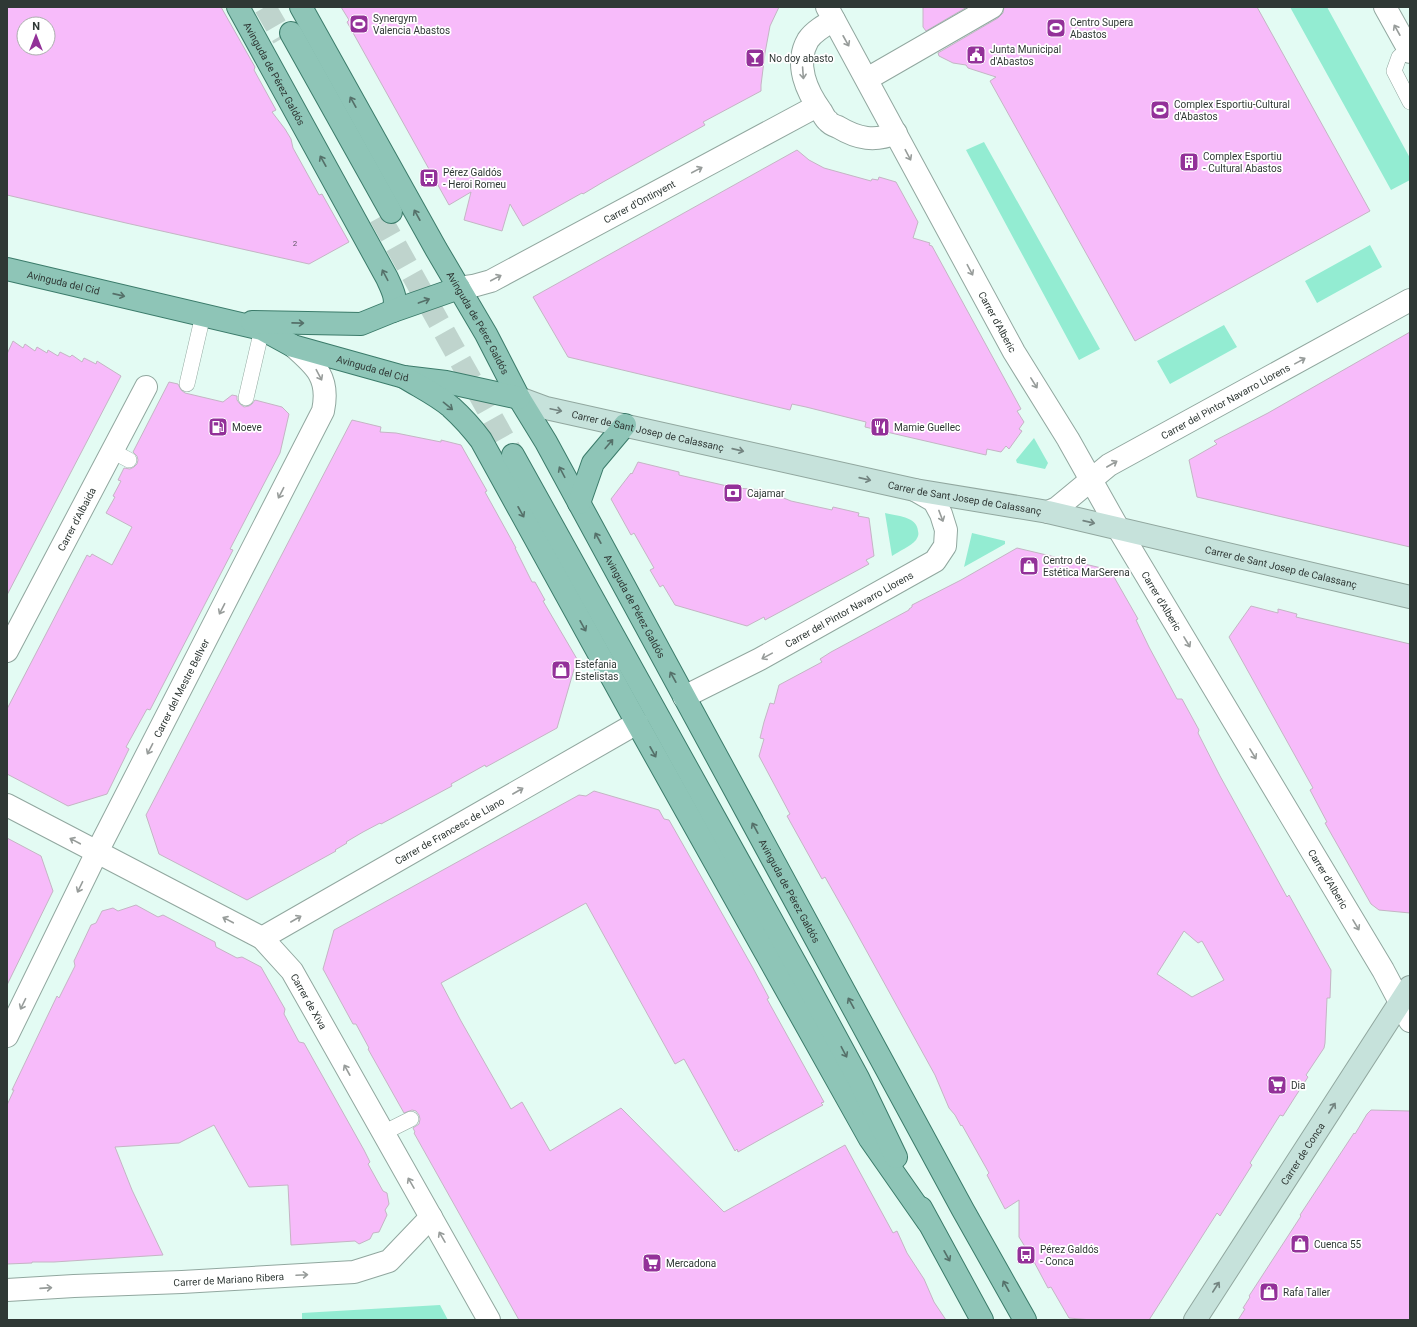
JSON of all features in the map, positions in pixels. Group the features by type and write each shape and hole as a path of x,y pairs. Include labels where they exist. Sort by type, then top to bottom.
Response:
{"main road":[{"name":"Avinguda de Pérez Galdós","path":"238,7 387,278 395,295 396,306 393,311"},
{"name":"Avinguda de Pérez Galdós","path":"301,7 436,249 486,334 519,398 546,442 963,1210 1025,1320"},
{"path":"287,36 386,215"},
{"name":"Avinguda del Cid","path":"9,274 231,321 262,329 293,346 404,377 446,382 519,398"},
{"name":"Avinguda del Cid","path":"231,321 360,324 459,288"},
{"name":"Avinguda de Pérez Galdós","path":"404,377 452,408 470,425 481,440 636,723 870,1139 928,1222"},
{"name":"Carrer de Sant Josep de Calassanç","path":"519,398 546,408 915,490 1048,512 1410,597"},
{"path":"579,503 594,463 625,425"},
{"name":"Avinguda de Pérez Galdós","path":"963,1210 872,1071 818,982 518,452 858,1078 928,1222 982,1320"},
{"name":"Carrer de Conca","path":"1195,1320 1405,995"}],"street":[{"path":"867,79 992,7"},
{"path":"1385,7 1409,50"},
{"name":"Carrer d'Alberic","path":"896,133 885,138 865,138 849,134 828,122 812,100 804,81 802,56 808,40 821,28 830,13 867,79 1014,352 1068,439 1118,528 1379,963 1405,995 1410,1021"},
{"name":"Carrer d'Ontinyent","path":"459,288 491,281 817,106"},
{"name":"Carrer del Pintor Navarro Llorens","path":"1048,512 1058,508 1109,465 1410,300"},
{"name":"Carrer del Mestre Bellver","path":"7,1036 97,852 323,411 326,398 325,387 319,374 310,362 293,346"},
{"name":"Carrer d'Albaida","path":"7,651 120,456 146,387"},
{"name":"Carrer del Pintor Navarro Llorens","path":"684,697 760,659 935,562 945,546 946,530 941,514 934,501 915,490"},
{"name":"Carrer de Francesc de Llano","path":"262,938 636,723"},
{"name":"Carrer de Xiva","path":"7,805 262,938 292,971 382,1133 489,1320"},
{"name":"Carrer de Mariano Ribera","path":"7,1290 354,1272 389,1261 431,1217"}],"lane":[{"path":"1409,50 1399,57 1394,70 1410,102"},
{"path":"187,384 203,315"},
{"path":"246,398 262,329"},
{"path":"382,1133 411,1119"},
{"path":"458,1265 464,1295 477,1320"}],"green space":[{"path":"1290,7 1327,7 1410,158 1410,180 1391,190"},
{"path":"984,142 1100,349 1079,360 966,150"},
{"path":"1370,245 1382,267 1317,303 1305,281"},
{"path":"1224,325 1237,347 1170,384 1157,361"},
{"path":"1034,438 1048,463 1045,469 1017,463 1016,460"},
{"path":"885,513 900,516 914,522 917,526 918,532 918,537 914,542 892,556"},
{"path":"972,533 1005,541 1005,544 964,567"},
{"path":"440,1305 448,1320 302,1320 302,1313"}],"building":[{"path":"7,7 221,7 255,67 254,70 276,110 272,112 291,139 293,148 319,195 322,194 349,242 309,264 7,195"},
{"path":"341,7 779,7 770,26 765,53 761,91 703,122 705,125 523,226 510,204 502,231 464,220 471,192 449,205 347,22 349,20"},
{"path":"923,7 967,7 926,31 923,27"},
{"name":"Complex Esportiu - Cultural Abastos","path":"1004,7 1257,7 1370,211 1135,341 990,81 996,77 968,68 966,65 953,63 939,56 938,53 998,18 1003,13"},
{"path":"797,150 809,160 824,168 871,181 872,179 878,180 879,177 896,182 918,222 913,238 930,243 929,245 932,246 1021,409 1017,411 1024,422 1019,429 1022,431 1009,449 1006,446 1001,452 987,449 986,455 865,427 866,422 806,407 792,404 790,410 568,357 533,297"},
{"path":"1410,332 1410,547 1197,497 1189,460 1217,444 1214,441 1268,413"},
{"path":"13,341 23,348 25,344 35,351 37,347 47,353 48,350 58,356 60,352 70,357 72,355 82,362 84,358 96,364 97,361 121,376 7,595 7,354"},
{"path":"169,382 178,384 181,390 185,393 223,402 232,395 237,396 237,400 244,407 249,406 255,400 282,407 289,414 280,453 230,549 233,550 150,710 147,709 126,747 129,749 107,794 68,806 7,774 7,709 87,555 90,557 92,554 112,565 132,527 106,513 115,497 113,496 121,481 118,480 124,468 130,469 137,464 137,456 133,452"},
{"path":"352,420 381,427 380,432 396,433 441,442 441,440 461,445 487,491 485,492 516,548 532,582 535,582 545,600 543,601 577,659 557,728 486,767 485,765 451,784 452,786 363,832 346,842 347,843 335,850 336,851 247,900 159,854 146,815"},
{"path":"638,462 679,472 679,475 736,488 764,490 791,501 832,510 833,507 859,513 858,516 869,518 874,556 866,560 869,564 765,620 764,617 747,626 675,605 663,585 660,587 650,570 654,568 634,533 631,535 611,499 631,473 632,474"},
{"path":"1017,548 1110,570 1138,619 1136,620 1149,647 1177,699 1182,699 1199,730 1198,733 1220,776 1287,897 1289,895 1331,970 1330,998 1327,998 1324,1048 1306,1075 1308,1077 1283,1116 1280,1115 1250,1163 1252,1165 1220,1216 1217,1213 1149,1320 1092,1320 1069,1318 1051,1287 1048,1288 1019,1237 1019,1200 1005,1209 987,1175 989,1173 962,1125 961,1126 949,1108 935,1075 850,921 825,877 822,879 787,816 790,814 759,756 764,739 760,738 764,722 770,703 774,704 779,685 822,662 820,659 831,652 909,610 912,605 961,580","holes":["1184,931 1198,943 1202,941 1224,980 1192,997 1157,974"]},
{"path":"1251,606 1278,613 1278,609 1297,614 1296,617 1410,644 1410,913 1379,910 1371,904 1325,823 1327,822 1310,790 1313,788 1229,637"},
{"path":"594,791 659,810 664,819 669,820 753,968 769,998 767,999 824,1102 821,1103 823,1105 738,1152 737,1149 735,1151 684,1059 675,1064 586,903 441,983 511,1109 522,1102 550,1151 621,1108 724,1212 845,1145 893,1233 897,1231 907,1253 924,1279 934,1302 946,1320 519,1320 414,1133 413,1128 419,1124 419,1115 416,1111 412,1110 404,1113 368,1049 369,1048 356,1024 353,1024 323,969 334,930 579,795 586,796"},
{"path":"7,838 41,856 53,891 7,985"},
{"path":"136,905 158,917 163,915 215,942 216,947 237,958 242,957 261,967 285,1009 284,1014 299,1042 304,1043 364,1150 370,1162 368,1164 383,1191 387,1193 389,1204 385,1210 387,1215 379,1232 373,1233 370,1239 359,1244 355,1241 291,1245 288,1185 249,1187 214,1125 179,1143 115,1147 132,1190 163,1255 7,1264 7,1105 14,1090 12,1090 57,996 59,998 75,966 74,961 91,925 96,923 102,911 113,908 118,911"},
{"path":"1371,1110 1410,1111 1410,1320 1238,1320 1245,1309 1243,1308 1250,1297 1249,1296 1301,1216 1300,1215"}],"tunnel":[{"path":"265,7 283,38"},
{"path":"380,217 513,455"}],"place":[{"name":"Synergym Valencia Abastos","path":"359,24"},
{"name":"Centro Supera Abastos","path":"1056,28"},
{"name":"Junta Municipal d'Abastos","path":"976,55"},
{"name":"No doy abasto","path":"755,58"},
{"name":"Complex Esportiu-Cultural d'Abastos","path":"1160,110"},
{"name":"Complex Esportiu - Cultural Abastos","path":"1189,162"},
{"name":"Pérez Galdós - Heroi Romeu","path":"429,178"},
{"name":"Moeve","path":"218,427"},
{"name":"Mamie Guellec","path":"880,427"},
{"name":"Cajamar","path":"733,493"},
{"name":"Centro de Estética MarSerena","path":"1029,566"},
{"name":"Estefania Estelistas","path":"561,670"},
{"name":"Dia","path":"1277,1085"},
{"name":"Cuenca 55","path":"1300,1244"},
{"name":"Pérez Galdós - Conca","path":"1026,1255"},
{"name":"Mercadona","path":"652,1263"},
{"name":"Rafa Taller","path":"1269,1292"}]}
